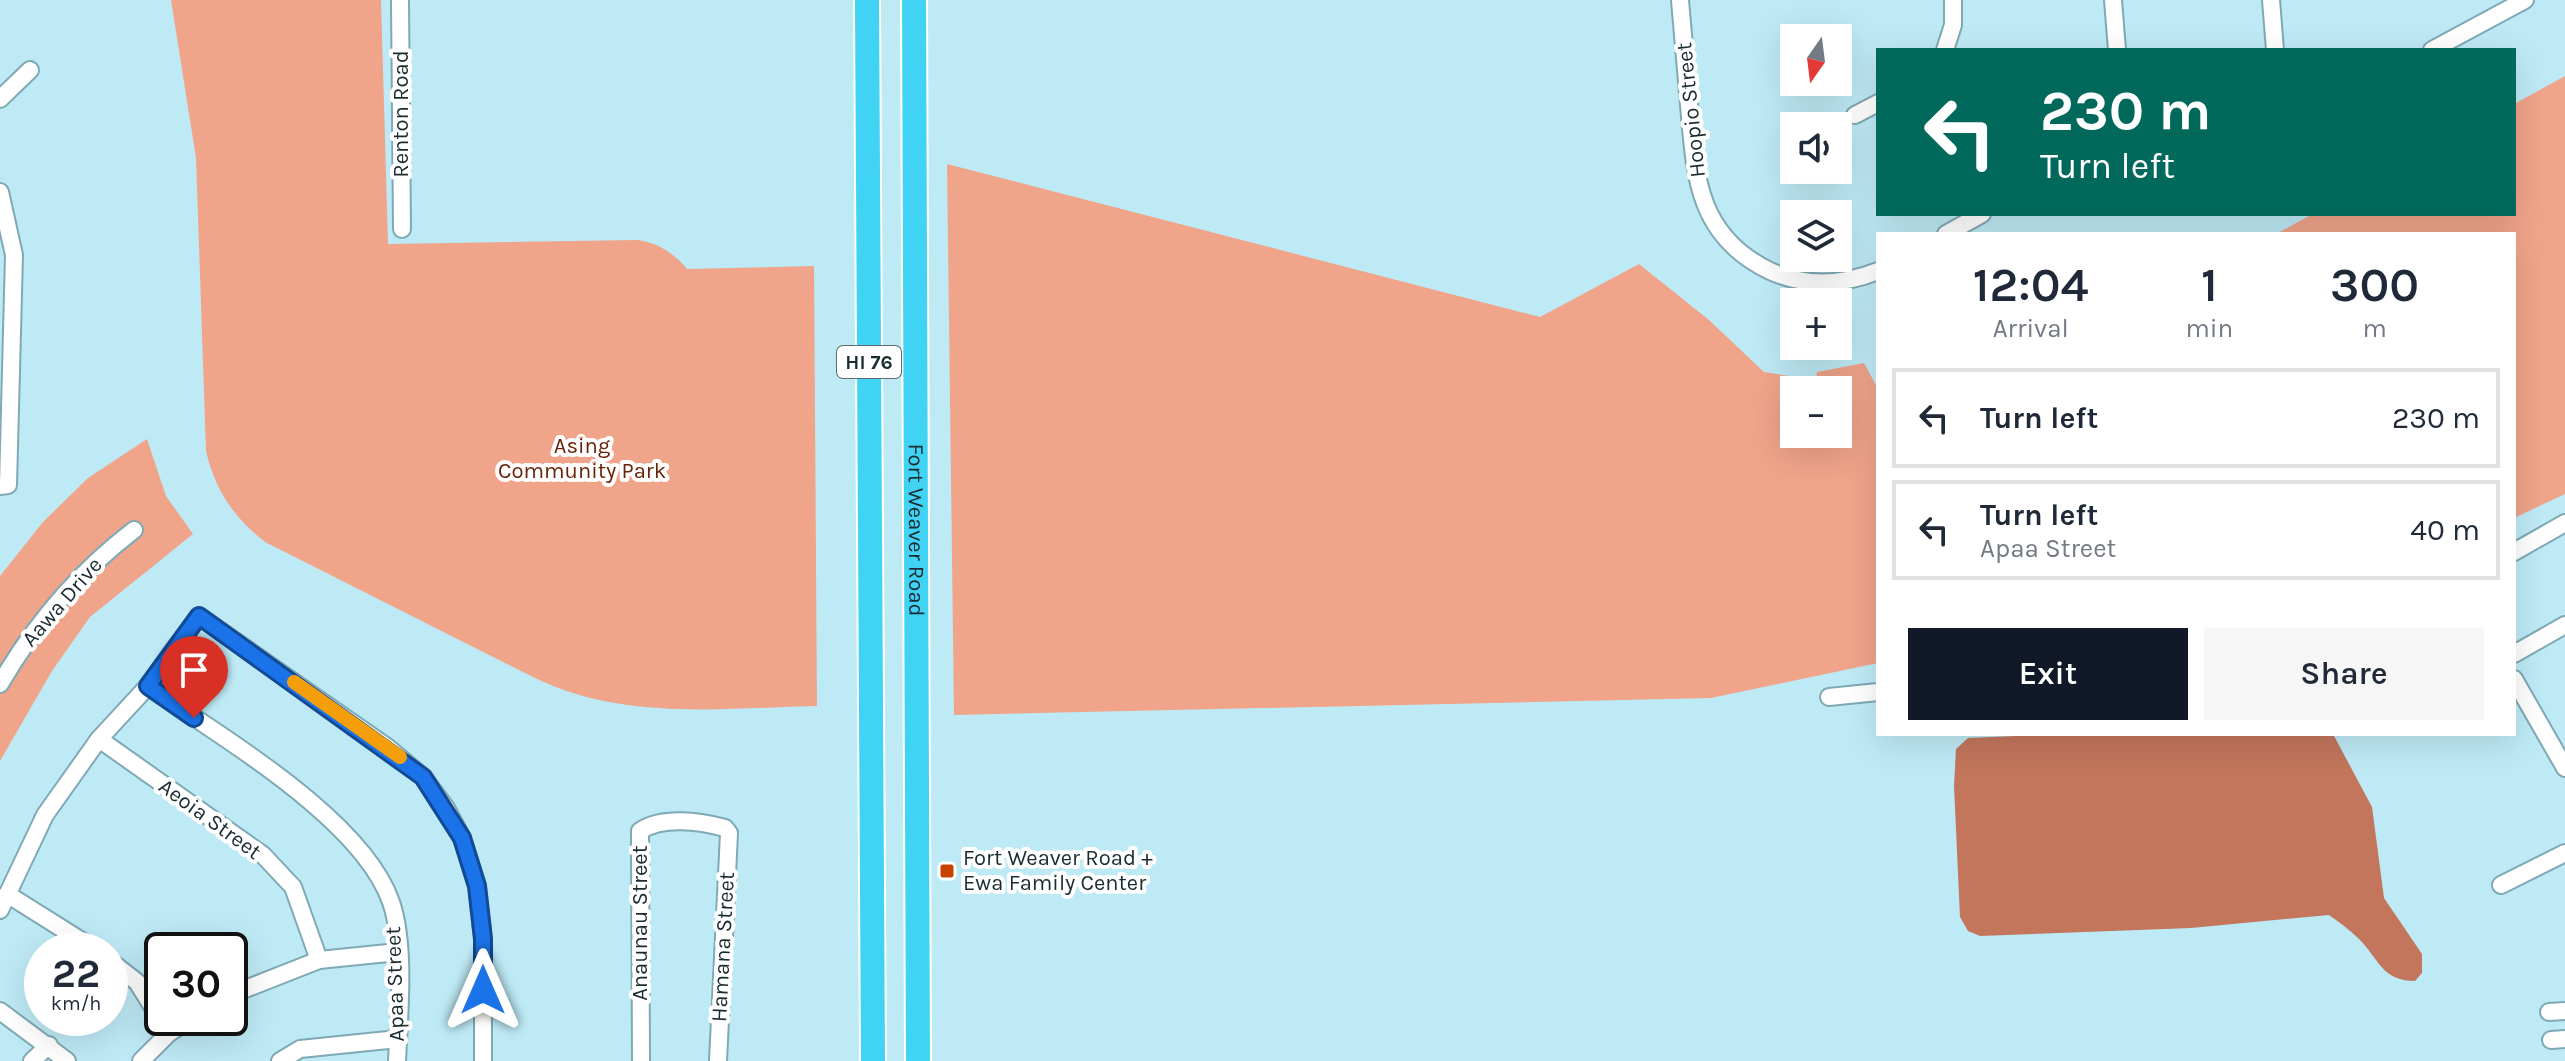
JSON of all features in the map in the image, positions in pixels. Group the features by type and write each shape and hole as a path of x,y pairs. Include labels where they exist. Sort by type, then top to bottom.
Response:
{"highway":[{"name":"Fort Weaver Road","path":"867,0 873,1061"},
{"name":"Fort Weaver Road","path":"914,0 918,1061"}],"street":[{"name":"Renton Road","path":"400,0 402,229"},
{"name":"Hoopio Street","path":"1680,0 1696,182 1715,225 1748,259 1790,278 1835,282 1876,272"},
{"path":"1946,48 1953,25 1953,0"},
{"path":"2113,0 2117,48"},
{"path":"2271,0 2275,48"},
{"path":"2436,48 2525,0"},
{"path":"0,99 30,70"},
{"path":"1855,115 1876,104"},
{"path":"0,192 14,255 8,485 0,486"},
{"path":"1950,232 1978,216"},
{"path":"2516,551 2565,523"},
{"name":"Aawa Drive","path":"0,684 24,643 92,561 134,530"},
{"path":"62,932 4,902 45,815 99,739 148,686 199,616 387,747 423,777 446,808 462,838 477,886 483,939 483,1061"},
{"path":"2516,653 2565,625"},
{"path":"2516,682 2565,768"},
{"name":"Apaa Street","path":"148,686 331,816 363,854 391,902 398,952 397,1061"},
{"path":"1829,697 1876,692"},
{"name":"Aeoia Street","path":"99,739 263,855 293,887 319,960"},
{"name":"Anaunau Street","path":"641,1061 640,831 673,822 710,824 725,828 729,833"},
{"name":"Hamana Street","path":"718,1061 729,833"},
{"path":"2501,885 2565,853"},
{"path":"248,988 319,960 398,952"},
{"path":"128,975 144,993"},
{"path":"0,1011 67,1061"},
{"path":"141,1061 166,1036"},
{"path":"280,1061 300,1049 398,1039"},
{"path":"32,1061 49,1045"}],"green space":[{"name":"Asing Community Park","path":"171,0 381,0 388,244 637,240 665,250 687,269 814,266 817,706 674,709 603,701 569,692 535,678 265,542 244,523 220,491 206,451 196,158"},
{"path":"2565,76 2565,494 2516,517 2516,232 2280,232 2309,216 2516,216 2516,103"},
{"path":"947,164 1540,317 1639,264 1709,320 1764,372 1790,376 1780,376 1780,448 1852,448 1852,376 1816,376 1817,372 1864,363 1876,385 1876,663 1711,698 954,715"},
{"path":"147,439 166,496 193,534 90,617 52,671 0,761 0,576 43,522 88,478"}],"shaded area":[{"path":"2334,736 2372,807 2384,898 2422,954 2422,973 2415,981 2388,973 2359,939 2329,915 2191,928 1980,936 1968,931 1960,917 1954,786 1956,749 1968,738"}],"slow traffic":[{"path":"294,682 400,757"}],"place":[{"name":"Fort Weaver Road + Ewa Family Center","path":"947,871"}],"route":[{"path":"194,718 148,686 199,616 387,747 423,777 446,808 462,838 477,886 483,939 483,990"}]}
